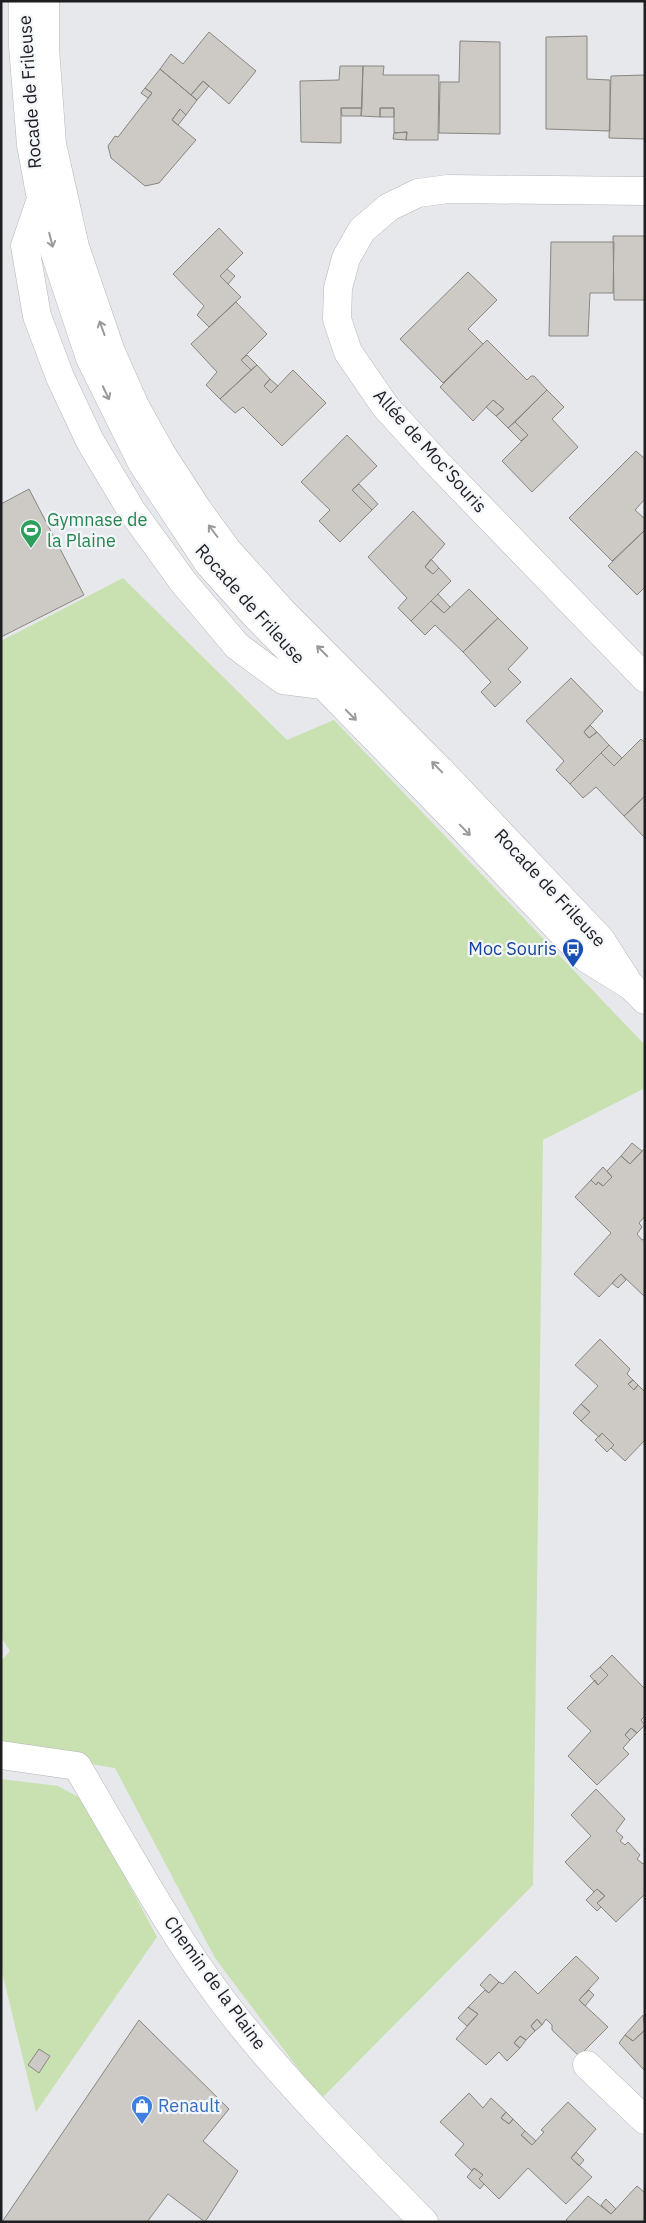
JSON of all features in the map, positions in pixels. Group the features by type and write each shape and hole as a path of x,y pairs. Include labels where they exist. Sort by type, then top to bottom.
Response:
{"street":[{"name":"Rocade de Frileuse","path":"24,1 23,46 31,145 41,200 56,259 90,358 142,463 209,564 322,685 465,830 586,958 640,986"},
{"name":"Rocade de Frileuse","path":"45,1 44,48 52,144 75,247 111,352 135,406 160,453 227,550 282,611 440,770 601,940 640,986"},
{"name":"Allée de Moc'Souris","path":"645,191 448,189 418,193 389,207 362,230 346,258 338,288 337,319 348,352 385,406 442,469 645,678"},
{"path":"41,200 25,246 37,316 60,377 90,441 131,510 184,583 237,646 283,680 322,685"},
{"name":"Chemin de la Plaine","path":"1,1755 77,1766 177,1933 238,2020 312,2108 424,2222"},
{"path":"587,2065 645,2120"}],"green space":[{"path":"123,578 287,740 334,720 645,1045 645,1088 543,1140 533,1885 321,2099 215,1958 115,1768 1,1749 1,1661 10,1651 1,1637 1,641"},
{"path":"1,1779 58,1786 84,1800 157,1937 36,2112 1,1968"}],"building":[{"path":"209,32 256,71 229,104 203,81 191,95 160,69 171,54 183,64"},
{"path":"587,36 587,79 610,80 610,131 546,129 546,37"},
{"path":"460,41 500,42 500,134 439,133 440,82 459,82"},
{"path":"340,66 363,66 362,108 341,108 341,143 301,142 300,81 339,80"},
{"path":"363,66 384,66 383,75 439,75 438,140 406,140 407,132 394,133 394,108 380,108 380,117 361,116"},
{"path":"160,69 197,100 186,115 180,109 172,120 196,140 159,183 145,186 111,158 108,146 115,136 118,137 152,93 145,88"},
{"path":"645,75 645,139 609,138 611,76"},
{"path":"203,81 209,86 197,100 191,95"},
{"path":"145,88 152,93 148,98 141,93"},
{"path":"341,108 362,108 361,116 342,116"},
{"path":"380,108 394,108 394,117 380,117"},
{"path":"180,109 186,115 178,125 172,120"},
{"path":"407,132 406,140 393,139 394,133"},
{"path":"219,228 243,253 220,276 241,297 209,327 197,315 204,306 173,274"},
{"path":"613,236 645,236 645,300 614,300"},
{"path":"551,242 614,242 613,293 590,293 588,336 549,336"},
{"path":"227,269 235,276 228,284 220,276"},
{"path":"468,272 497,300 468,329 483,344 443,383 400,339"},
{"path":"236,302 267,334 241,360 251,370 220,399 206,385 217,372 191,344"},
{"path":"487,340 527,380 534,376 547,390 508,428 496,416 504,409 493,400 473,421 440,387"},
{"path":"247,355 257,365 251,370 241,360"},
{"path":"257,365 270,379 264,386 271,393 293,370 326,403 282,446 243,407 235,413 220,399"},
{"path":"270,379 278,386 271,393 264,386"},
{"path":"547,390 564,407 552,419 578,447 532,492 502,461 528,435 515,422"},
{"path":"493,400 504,409 496,416 486,407"},
{"path":"515,422 528,435 521,441 508,428"},
{"path":"347,435 377,466 352,490 372,510 340,542 319,521 330,510 301,482"},
{"path":"636,451 645,459 645,499 635,510 645,519 645,530 612,561 569,518"},
{"path":"359,484 378,504 372,510 352,490"},
{"name":"Gymnase de la Plaine","path":"29,489 84,595 1,637 1,504"},
{"path":"413,511 445,544 425,567 433,574 439,568 451,581 411,621 398,608 407,598 368,557"},
{"path":"645,530 645,587 637,595 608,566"},
{"path":"431,559 439,568 433,574 425,567"},
{"path":"469,589 498,618 463,652 435,625 425,635 411,621 431,601 444,613"},
{"path":"438,594 450,607 444,613 431,601"},
{"path":"498,618 528,648 508,669 521,682 495,707 481,692 491,682 463,652"},
{"path":"571,678 603,711 584,732 589,738 597,732 609,745 570,784 556,770 564,761 526,721"},
{"path":"590,725 597,732 589,738 584,732"},
{"path":"641,739 645,743 645,796 624,816 596,787 583,798 570,784 601,753 614,766"},
{"path":"609,745 622,758 614,766 601,753"},
{"path":"645,796 645,838 624,816"},
{"path":"632,1143 642,1151 630,1164 621,1156"},
{"path":"645,1148 645,1216 639,1223 642,1227 637,1234 642,1240 645,1239 645,1297 621,1274 599,1297 574,1274 611,1233 575,1197 591,1180 596,1185 598,1182 603,1186 612,1177 607,1171 621,1156 630,1164"},
{"path":"603,1167 612,1177 603,1186 598,1182 596,1185 591,1180"},
{"path":"621,1274 626,1280 618,1288 612,1283"},
{"path":"600,1339 630,1369 627,1374 633,1380 628,1384 634,1390 638,1385 645,1392 645,1440 625,1461 611,1448 614,1445 602,1433 599,1437 581,1421 590,1412 581,1404 598,1386 575,1365"},
{"path":"633,1380 638,1385 634,1390 628,1384"},
{"path":"581,1404 590,1412 581,1421 573,1413"},
{"path":"602,1433 614,1445 607,1452 595,1440"},
{"path":"612,1655 645,1689 645,1716 641,1720 645,1725 637,1733 631,1728 625,1735 630,1740 623,1748 629,1754 597,1785 568,1756 591,1731 567,1708 595,1680 598,1685 608,1675 600,1667"},
{"path":"600,1667 608,1675 598,1685 590,1676"},
{"path":"631,1728 637,1733 630,1740 625,1735"},
{"path":"596,1789 625,1819 616,1831 623,1837 620,1841 625,1845 628,1842 640,1855 637,1859 643,1864 645,1862 645,1894 616,1922 597,1903 605,1896 597,1889 594,1892 565,1862 591,1836 571,1815"},
{"path":"597,1889 605,1896 597,1903 601,1907 597,1911 586,1900"},
{"path":"576,1956 599,1978 579,2000 608,2027 579,2056 552,2030 552,2025 546,2019 542,2025 537,2019 531,2026 535,2031 526,2040 520,2036 514,2043 520,2048 507,2061 499,2052 486,2065 456,2039 478,2014 468,2007 485,1990 489,1993 499,1982 503,1984 515,1971 538,1994"},
{"path":"490,1974 499,1982 489,1993 480,1985"},
{"path":"589,1990 594,1995 585,2006 579,2000"},
{"path":"468,2007 478,2014 467,2026 458,2018"},
{"path":"643,2015 645,2030 633,2041 625,2035"},
{"path":"537,2019 542,2025 535,2031 531,2026"},
{"name":"Renault","path":"139,2020 229,2109 203,2141 238,2171 205,2222 168,2194 147,2222 2,2222"},
{"path":"645,2030 645,2071 619,2043 625,2035 633,2041"},
{"path":"520,2036 526,2040 520,2048 514,2043"},
{"path":"39,2049 50,2056 39,2073 28,2065"},
{"path":"469,2093 483,2108 491,2098 506,2112 501,2118 509,2124 513,2119 525,2131 521,2135 532,2145 544,2132 541,2130 568,2102 596,2129 571,2158 592,2177 566,2204 528,2168 499,2199 479,2179 483,2175 474,2168 472,2171 455,2155 464,2144 440,2122"},
{"path":"506,2112 513,2119 509,2124 501,2118"},
{"path":"525,2131 536,2141 532,2145 521,2135"},
{"path":"576,2152 584,2160 579,2166 571,2158"},
{"path":"474,2168 483,2175 479,2179 484,2184 480,2189 467,2177"},
{"path":"637,2186 645,2193 645,2222 568,2222 566,2220 588,2196 611,2214"},
{"path":"606,2199 616,2209 611,2214 601,2205"}],"place":[{"name":"Gymnase de la Plaine","path":"31,549"},
{"name":"Moc Souris","path":"573,968"},
{"name":"Renault","path":"142,2125"}]}
